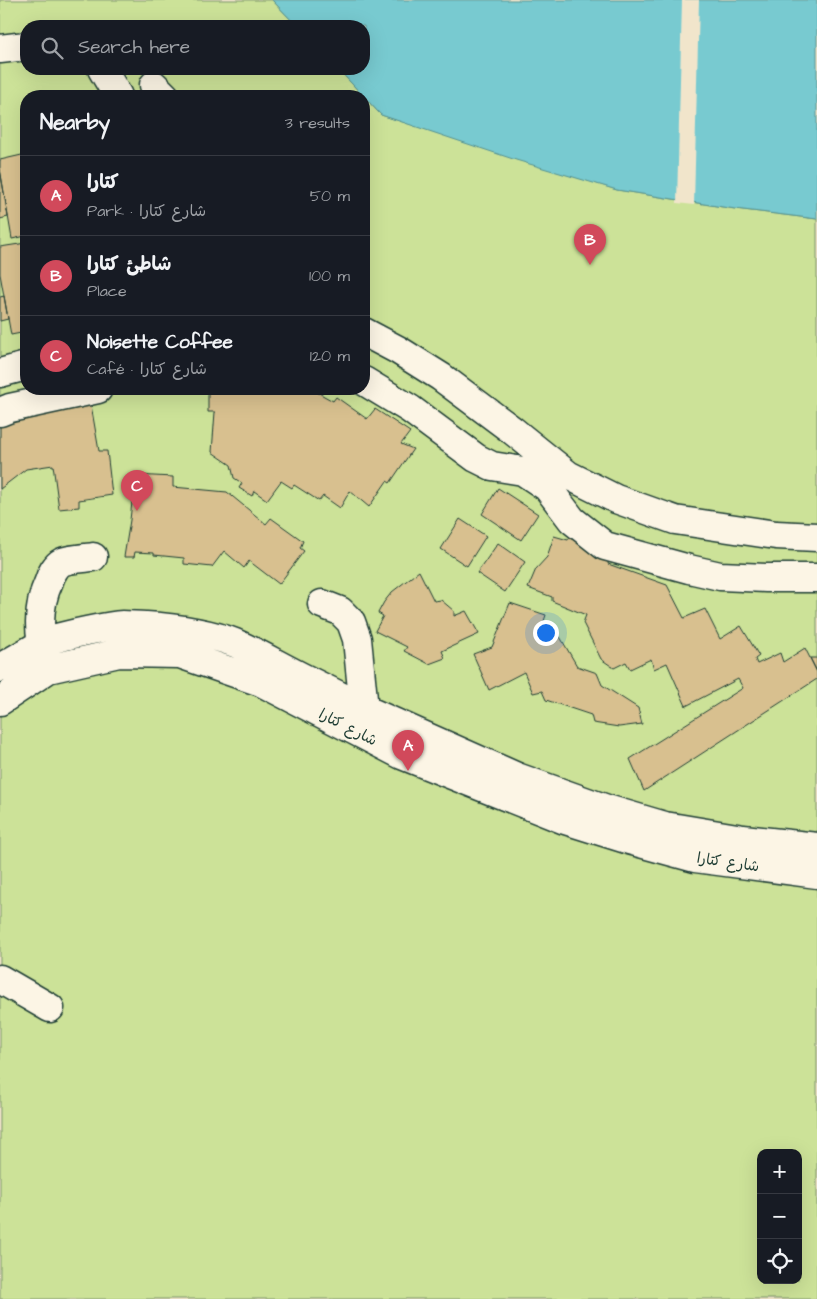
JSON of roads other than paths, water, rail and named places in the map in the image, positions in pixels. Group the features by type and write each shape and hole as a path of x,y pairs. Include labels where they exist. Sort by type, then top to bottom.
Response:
{"street":[{"path":"0,49 20,47"},
{"path":"106,75 114,90"},
{"path":"370,335 398,350 441,378 512,430 568,475 616,499 675,520 776,536 817,536"},
{"path":"0,373 20,368"},
{"path":"370,385 410,408 476,458 492,466 523,472 548,487 572,520 605,546 720,576 817,578"},
{"path":"0,412 10,408 70,395"},
{"path":"48,669 41,644 40,612 44,590 52,572 62,562 93,557"},
{"path":"322,604 340,611 351,622 357,639 364,709"},
{"name":"شارع كتارا","path":"0,668 49,640 106,627 125,625 177,629 212,635 250,650 364,709 517,777 607,809 665,826 743,839 817,847"},
{"name":"شارع كتارا","path":"0,701 48,669 119,653 180,654 261,682 402,755 565,820 695,858 817,874"},
{"path":"0,978 50,1008"}],"water":[{"path":"272,0 817,0 817,219 735,209 617,190 516,160 381,115 370,103 370,90 358,90 344,75 370,75 370,20 291,20"}],"place":[{"name":"شاطئ كتارا","path":"590,265"},
{"name":"Noisette Coffee","path":"137,511"},
{"name":"كتارا","path":"408,771"}]}
